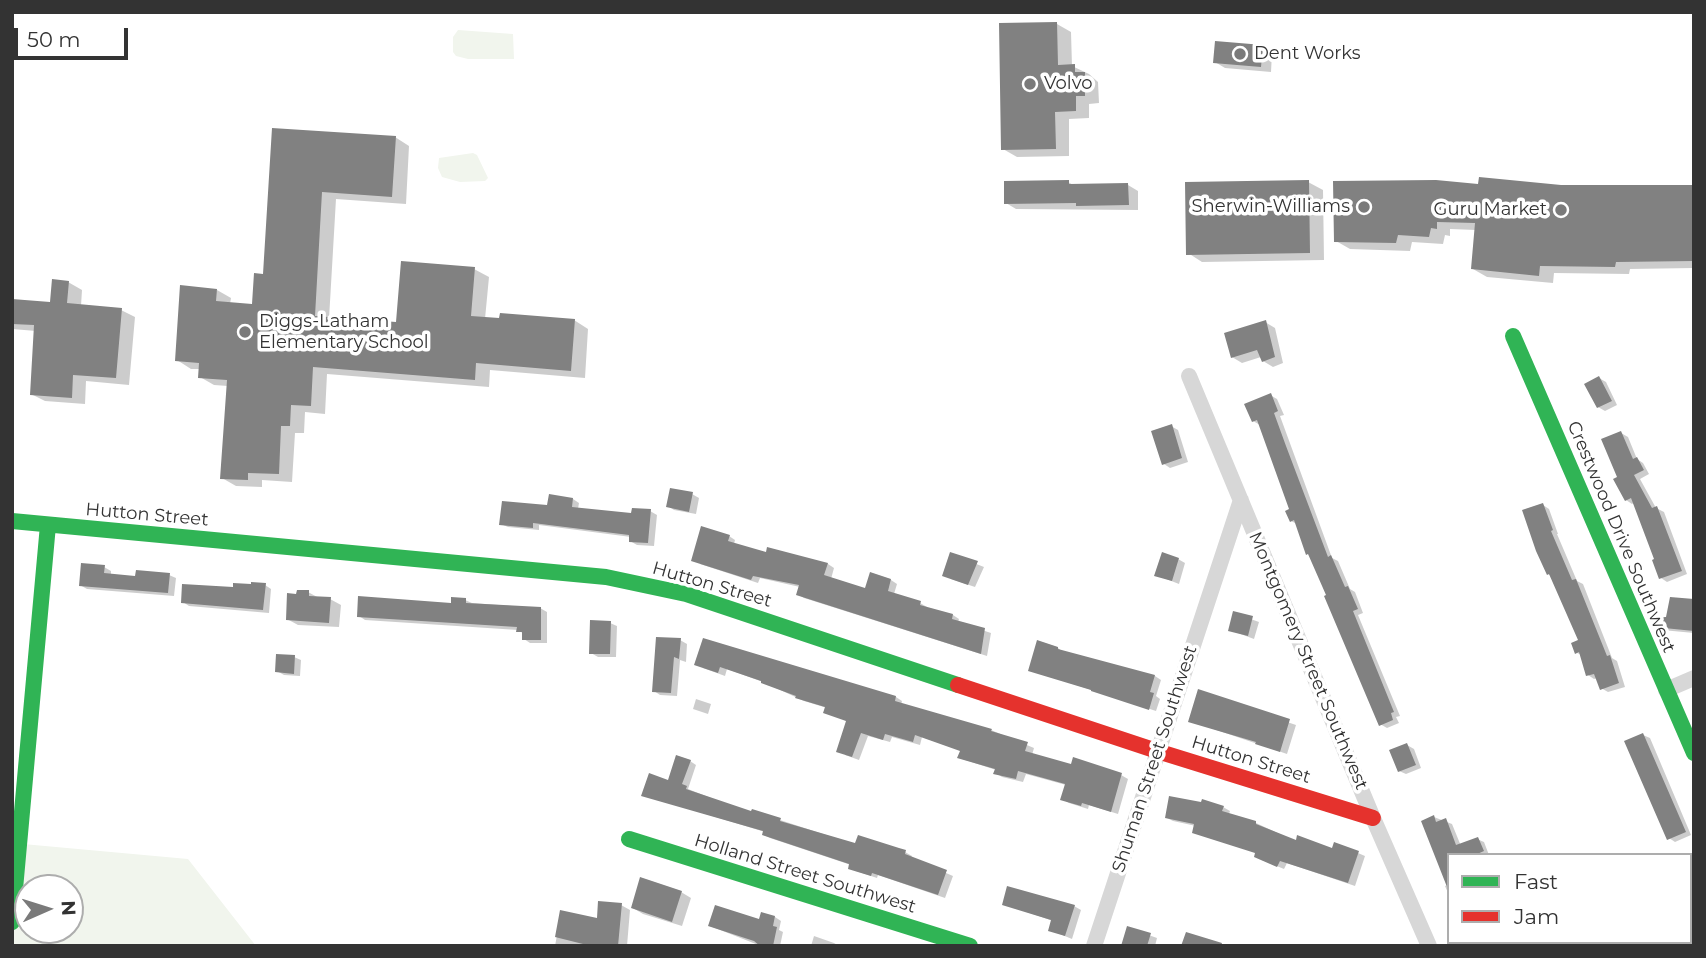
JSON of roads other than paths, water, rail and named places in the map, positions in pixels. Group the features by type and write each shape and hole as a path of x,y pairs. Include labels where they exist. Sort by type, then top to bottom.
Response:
{"street":[{"name":"Crestwood Drive Southwest","path":"1513,336 1694,753"},
{"name":"Montgomery Street Southwest","path":"1189,376 1429,946"},
{"name":"Shuman Street Southwest","path":"1094,946 1241,500"},
{"name":"Hutton Street","path":"12,521 606,577 686,594 1157,751 1373,818"},
{"path":"12,922 48,525"},
{"path":"1666,690 1694,678"},
{"name":"Holland Street Southwest","path":"629,839 970,946"}],"place":[{"name":"Dent Works","path":"1240,54"},
{"name":"Volvo","path":"1030,84"},
{"name":"Sherwin-Williams","path":"1364,207"},
{"name":"Guru Market","path":"1561,210"},
{"name":"Diggs-Latham Elementary School","path":"245,332"}]}
